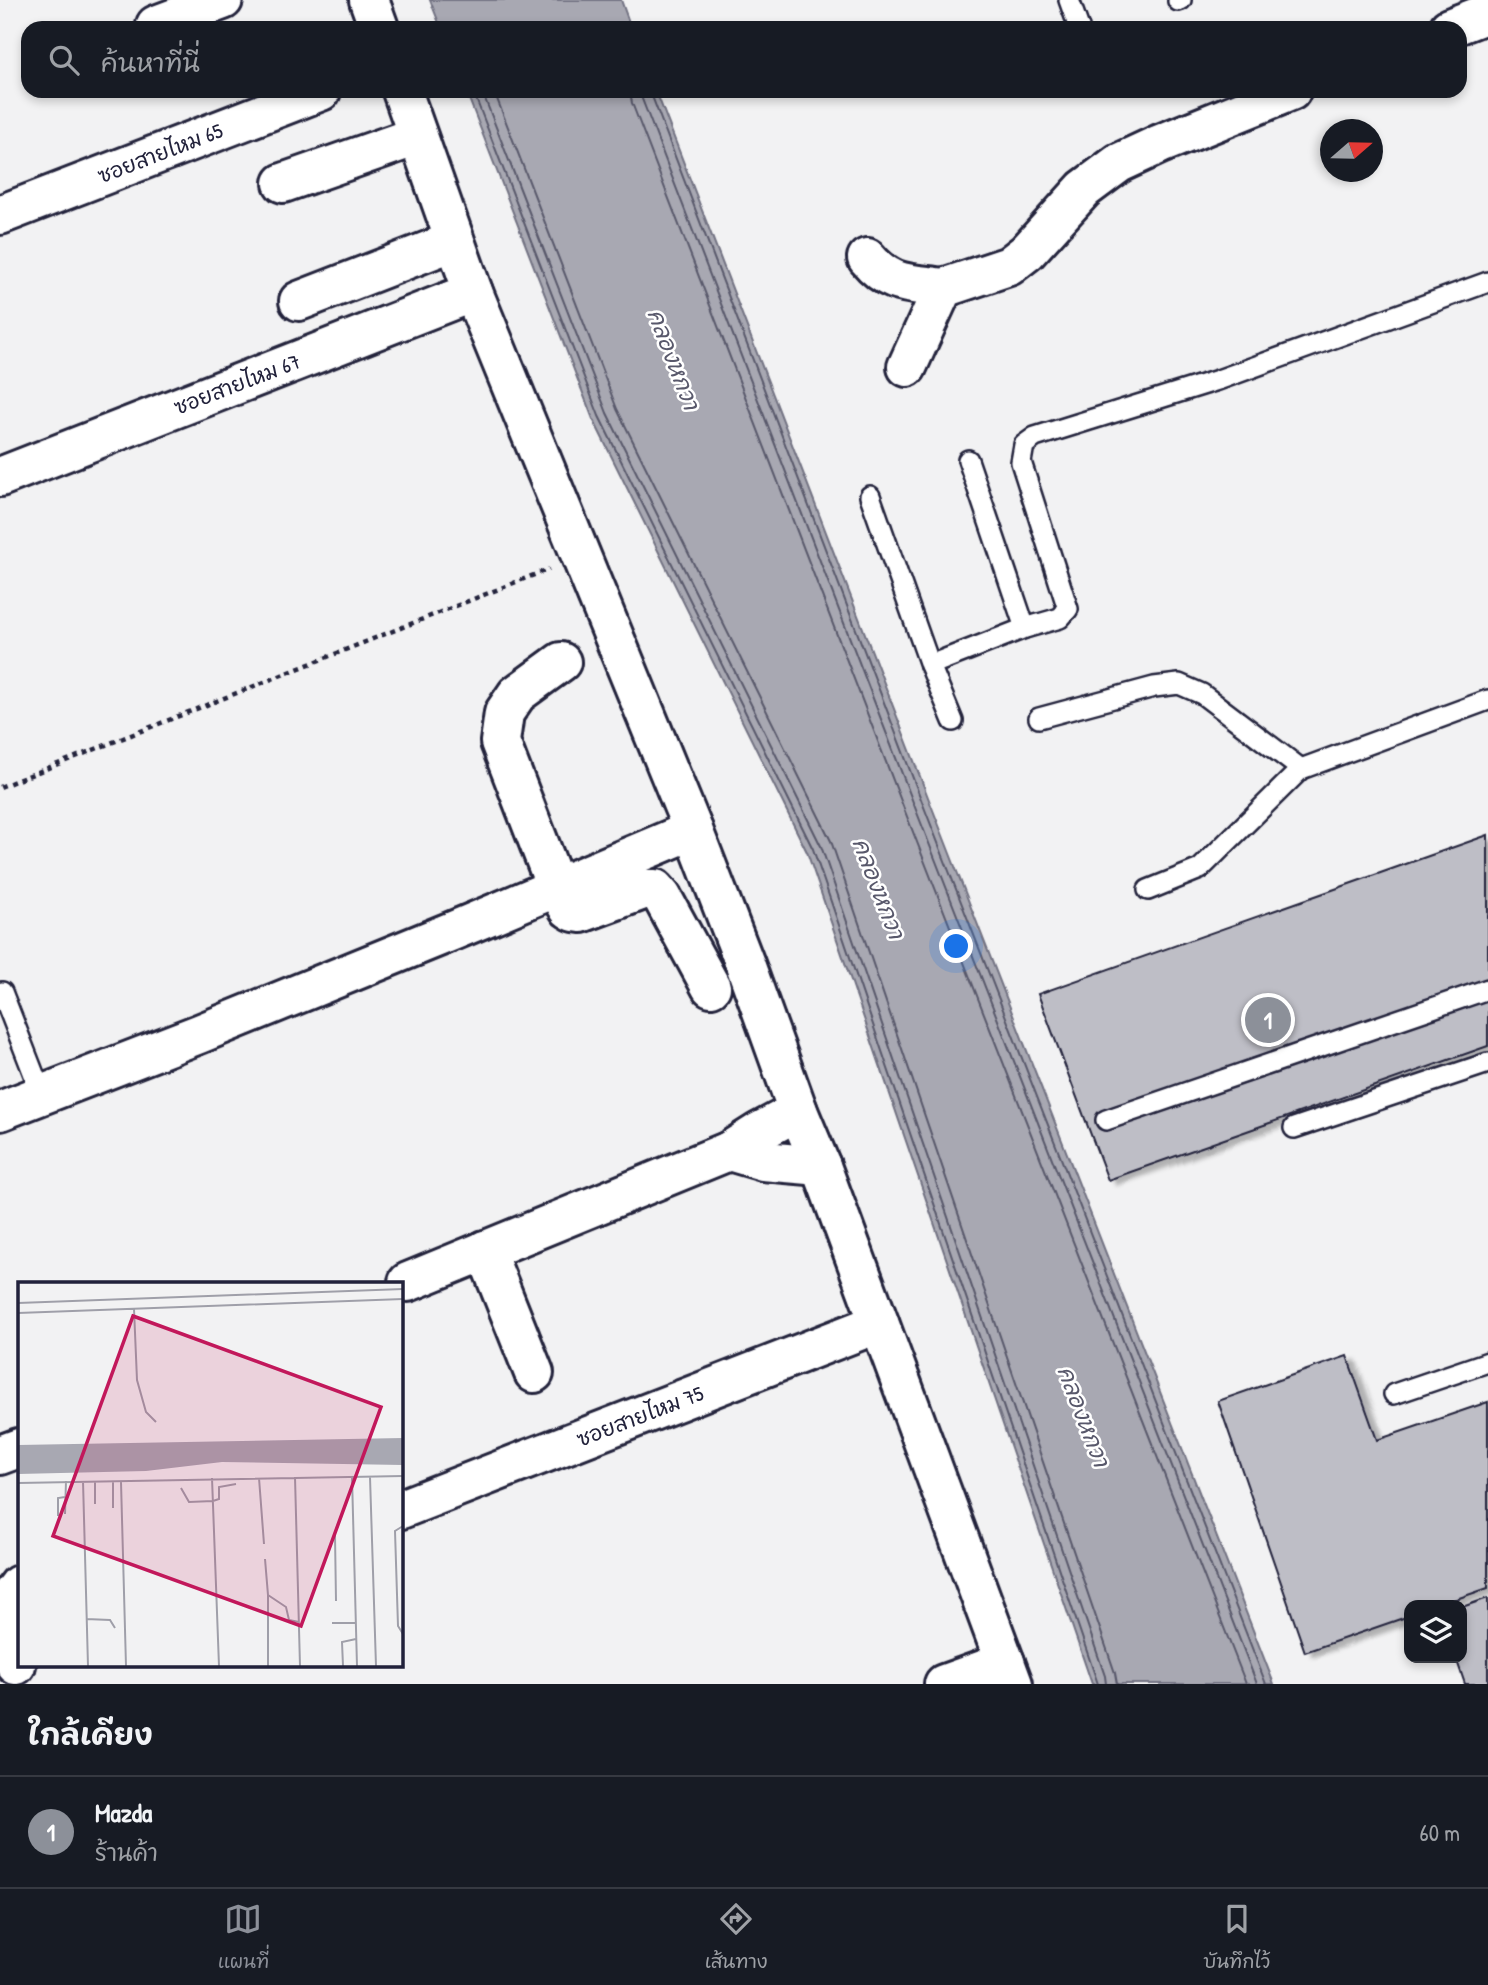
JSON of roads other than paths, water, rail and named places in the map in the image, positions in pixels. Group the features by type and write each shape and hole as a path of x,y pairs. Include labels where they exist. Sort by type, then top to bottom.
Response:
{"street":[{"path":"167,21 223,0"},
{"path":"369,0 376,21"},
{"path":"1467,21 1488,13"},
{"name":"ซอยสายไหม 65","path":"0,215 303,98"},
{"path":"404,98 473,292 746,964 798,1111 821,1166 1009,1673 944,1684"},
{"path":"867,258 877,271 893,281 943,288 1009,266 1027,252 1084,189 1119,163 1274,98"},
{"path":"283,183 417,136"},
{"path":"299,301 454,241"},
{"path":"907,367 943,288"},
{"name":"ซอยสายไหม 67","path":"0,477 473,292"},
{"path":"561,662 517,694 504,713 500,742 556,887 569,909 581,913 646,889 655,889 662,897 711,987"},
{"path":"0,1111 199,1034 693,830"},
{"path":"408,1282 729,1151 798,1111"},
{"path":"729,1151 763,1161 821,1166"},
{"path":"485,1250 534,1373"},
{"name":"ซอยสายไหม 75","path":"402,1509 879,1323"},
{"path":"0,1455 18,1448"},
{"path":"12,1666 5,1619 9,1598 18,1586"}],"lane":[{"path":"1069,0 1076,21"},
{"path":"930,665 1025,628 1060,618 1068,609 1021,462 1024,445 1035,437 1217,380 1488,282"},
{"path":"968,460 1025,628"},
{"path":"870,496 930,665 953,721"},
{"path":"1039,718 1154,687 1179,684 1202,695 1301,769"},
{"path":"1148,890 1200,869 1301,769 1488,700"},
{"path":"1106,1120 1488,989"},
{"path":"2,992 42,1095"},
{"path":"1294,1128 1488,1063"},
{"path":"1394,1394 1488,1362"}],"water":[{"path":"430,0 621,0 628,21 438,21"},
{"name":"คลองหกวา","path":"469,98 659,98 1274,1684 1092,1684 807,852 593,419"}],"place":[{"name":"Mazda","path":"1268,1020"}]}
